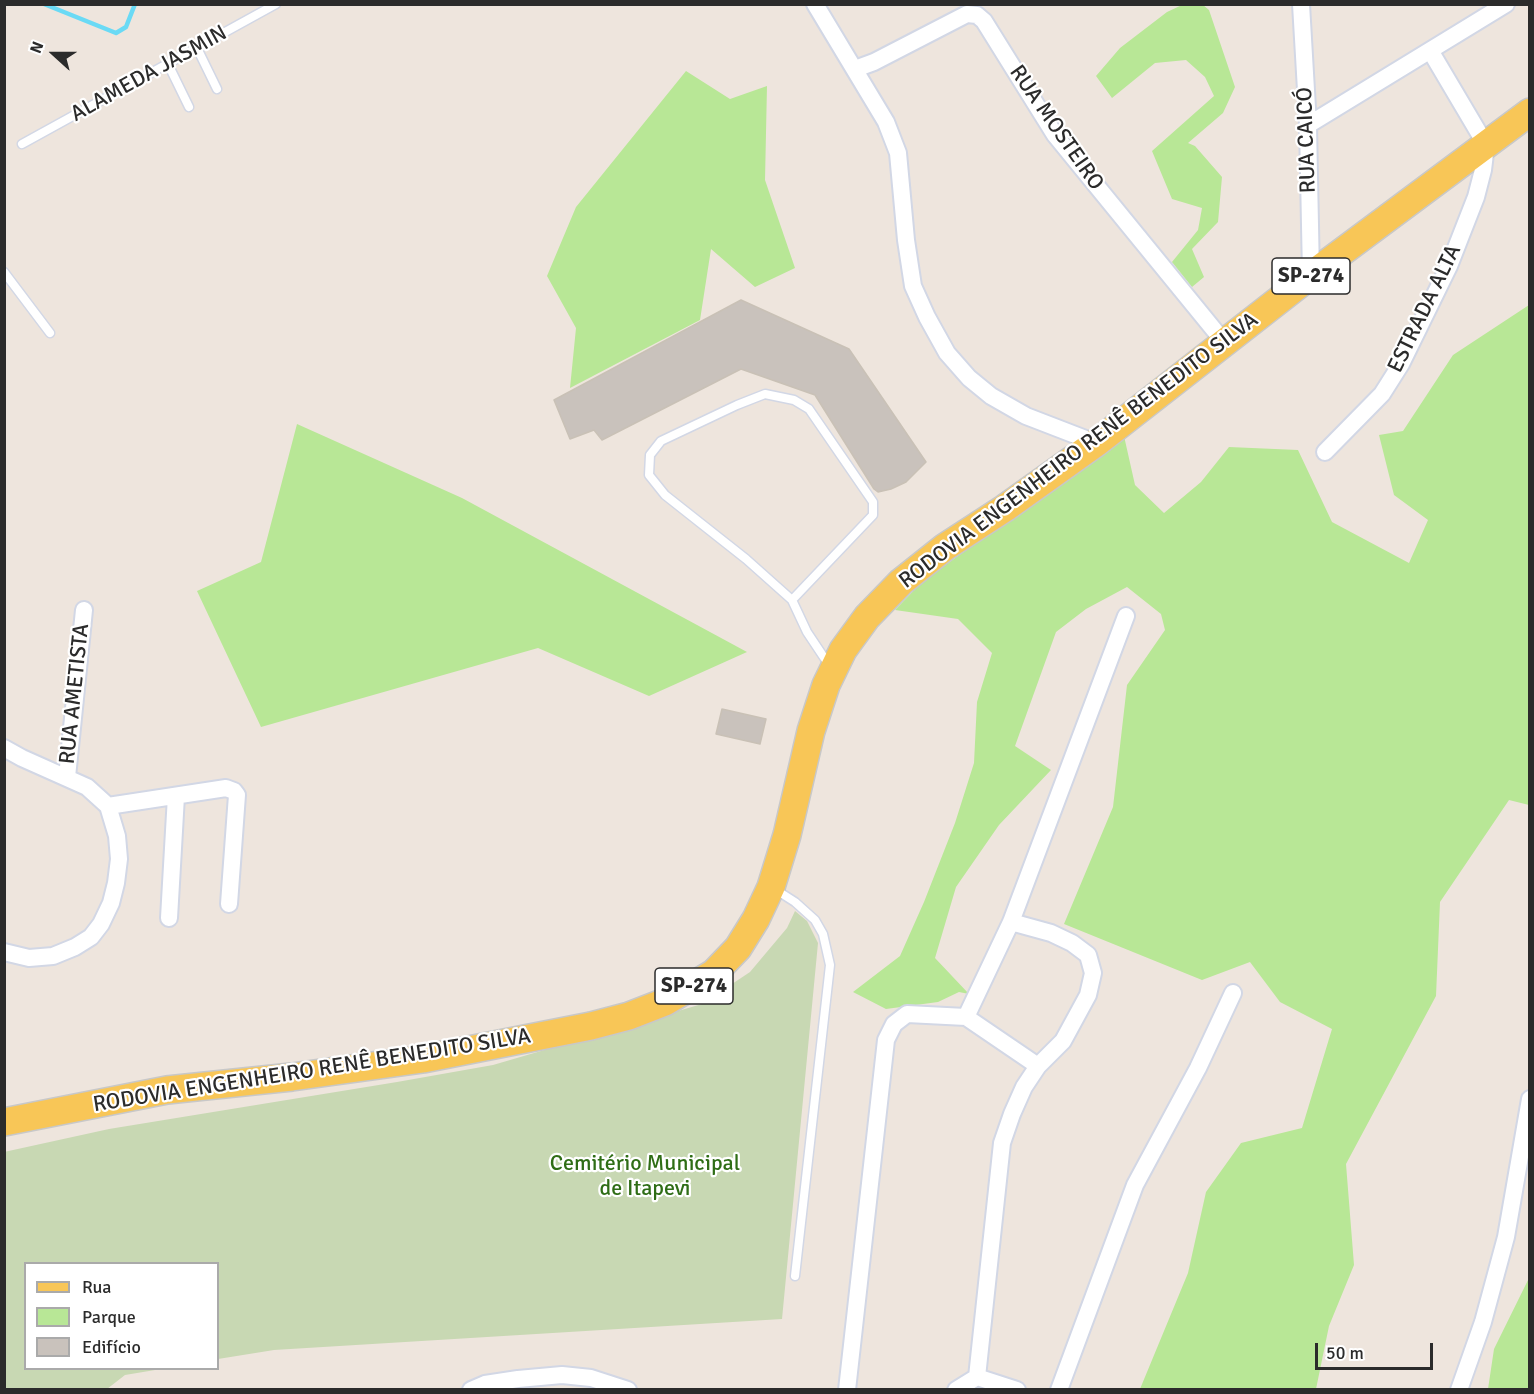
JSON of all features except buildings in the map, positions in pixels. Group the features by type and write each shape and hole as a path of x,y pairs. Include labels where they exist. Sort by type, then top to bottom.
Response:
{"main road":[{"name":"RODOVIA ENGENHEIRO RENÊ BENEDITO SILVA","path":"4,1122 167,1090 292,1077 423,1059 591,1026 629,1016 665,1002 714,973 738,948 756,919 771,887 787,835 811,731 826,685 843,650 867,617 901,582 945,547 1005,508 1096,443 1311,275 1530,112"}],"street":[{"path":"815,4 886,122 898,153 906,240 913,286 947,353 969,378 992,396 1026,416 1096,443"},
{"name":"RUA CAICÓ","path":"1301,4 1308,125 1311,275"},
{"path":"1308,125 1431,52 1506,4"},
{"name":"RUA MOSTEIRO","path":"855,69 874,62 967,14 978,15 984,21 1055,135 1224,342"},
{"path":"1431,52 1486,145"},
{"name":"ESTRADA ALTA","path":"1325,452 1382,394 1401,364 1434,298 1466,223 1483,170 1486,145"},
{"name":"RUA AMETISTA","path":"67,777 84,610"},
{"path":"966,1017 1011,922 1126,616"},
{"path":"4,748 87,788 108,807 117,836 119,859 111,903 101,924 91,936 75,947 53,956 29,958 4,952"},
{"path":"108,807 231,789 237,795 229,904"},
{"path":"169,918 176,796"},
{"path":"977,1377 1002,1143 1024,1087 1038,1066 1063,1041 1088,994 1093,973 1088,955 1072,943 1051,933 1011,922"},
{"path":"1059,1389 1135,1185 1198,1068 1233,993"},
{"path":"847,1389 886,1040 894,1024 907,1014 966,1017 1038,1066"},
{"path":"1459,1389 1483,1322 1506,1237 1526,1138 1530,1099"},
{"path":"471,1389 485,1384 562,1375 591,1378 628,1389"},
{"path":"956,1389 977,1377 1017,1389"}],"lane":[{"name":"ALAMEDA JASMIN","path":"21,144 276,4"},
{"path":"197,48 217,89"},
{"path":"168,64 189,106"},
{"path":"4,272 50,333"},
{"path":"792,600 873,515 873,501 809,409 794,400 765,394 661,441 650,455 649,475 665,495 746,559 792,600 807,632 833,671"},
{"path":"771,887 795,902 815,920 823,934 830,964 795,1276"}],"green space":[{"path":"1182,5 1203,5 1209,10 1235,87 1223,113 1188,143 1195,146 1222,177 1218,222 1192,249 1204,277 1192,287 1172,262 1198,230 1202,208 1172,199 1152,151 1214,96 1205,77 1186,60 1155,63 1112,98 1096,76 1120,48 1167,12"},
{"path":"686,71 730,99 767,86 765,180 795,268 755,287 711,249 700,320 570,388 576,328 547,276 576,207"},
{"path":"1529,305 1529,805 1509,800 1440,902 1436,996 1346,1164 1354,1265 1329,1326 1316,1389 1140,1389 1188,1273 1206,1192 1241,1143 1302,1128 1332,1029 1280,1002 1250,962 1202,980 1064,924 1113,807 1127,685 1165,630 1161,614 1127,587 1086,609 1056,632 1015,746 1051,770 999,825 956,887 935,958 969,994 959,992 938,1002 886,1009 853,992 900,956 924,902 955,823 974,763 977,702 992,653 958,619 895,610 922,582 1124,436 1135,485 1164,513 1201,482 1229,447 1298,450 1332,522 1409,563 1428,520 1394,495 1379,435 1403,431 1453,355"},
{"path":"297,424 462,498 747,652 649,696 538,648 261,727 197,591 261,562"},
{"name":"Cemitério Municipal de Itapevi","path":"795,911 807,921 818,943 782,1319 274,1350 219,1359 219,1262 24,1262 24,1370 155,1370 125,1375 107,1389 5,1389 4,1152 109,1129 493,1065 702,1004 750,972 787,928"},
{"path":"1529,1278 1529,1389 1488,1389 1494,1349"}],"waterway":[{"path":"44,4 116,33 126,27 135,4"}]}
